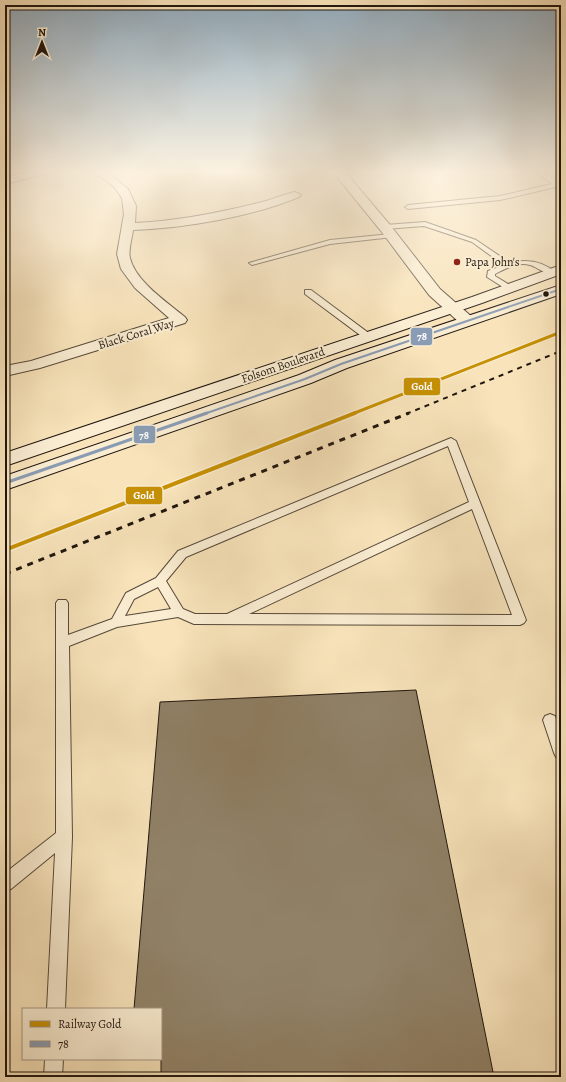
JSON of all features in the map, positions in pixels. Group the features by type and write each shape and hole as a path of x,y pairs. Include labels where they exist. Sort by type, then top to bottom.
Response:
{"main road":[{"path":"380,222 437,296 450,309 466,320"},
{"name":"Folsom Boulevard","path":"5,460 367,336 477,300 556,271"},
{"name":"Folsom Boulevard","path":"5,484 305,379 341,364 466,320 497,312 561,289"}],"street":[{"name":"Black Coral Way","path":"5,371 34,365 180,320 136,280 128,270 124,259 123,249 129,222"},
{"path":"128,227 174,225 187,222"}],"lane":[{"path":"252,263 330,242 425,224 474,241 505,262 503,267"},
{"path":"509,287 491,277 491,273 523,260 556,271"},
{"path":"308,292 367,336"},
{"path":"116,622 130,596 160,581 182,554 451,441 520,620 194,619 179,612 160,581"},
{"path":"228,619 475,504"},
{"path":"56,1008 64,837 62,604"},
{"path":"62,643 116,622 179,612"},
{"path":"550,720 561,753"},
{"path":"5,883 64,837"},
{"path":"53,1077 54,1060"}],"building":[{"path":"416,690 494,1077 161,1077 162,1008 134,1008 160,702"}],"railway":[{"path":"406,414 561,351"},
{"path":"5,574 409,413"}],"rail line":[{"name":"Gold","path":"5,550 561,332"}],"transit line":[{"name":"78","path":"5,483 305,379 341,364 561,289"}],"place":[{"name":"Papa John's","path":"457,262"}]}
